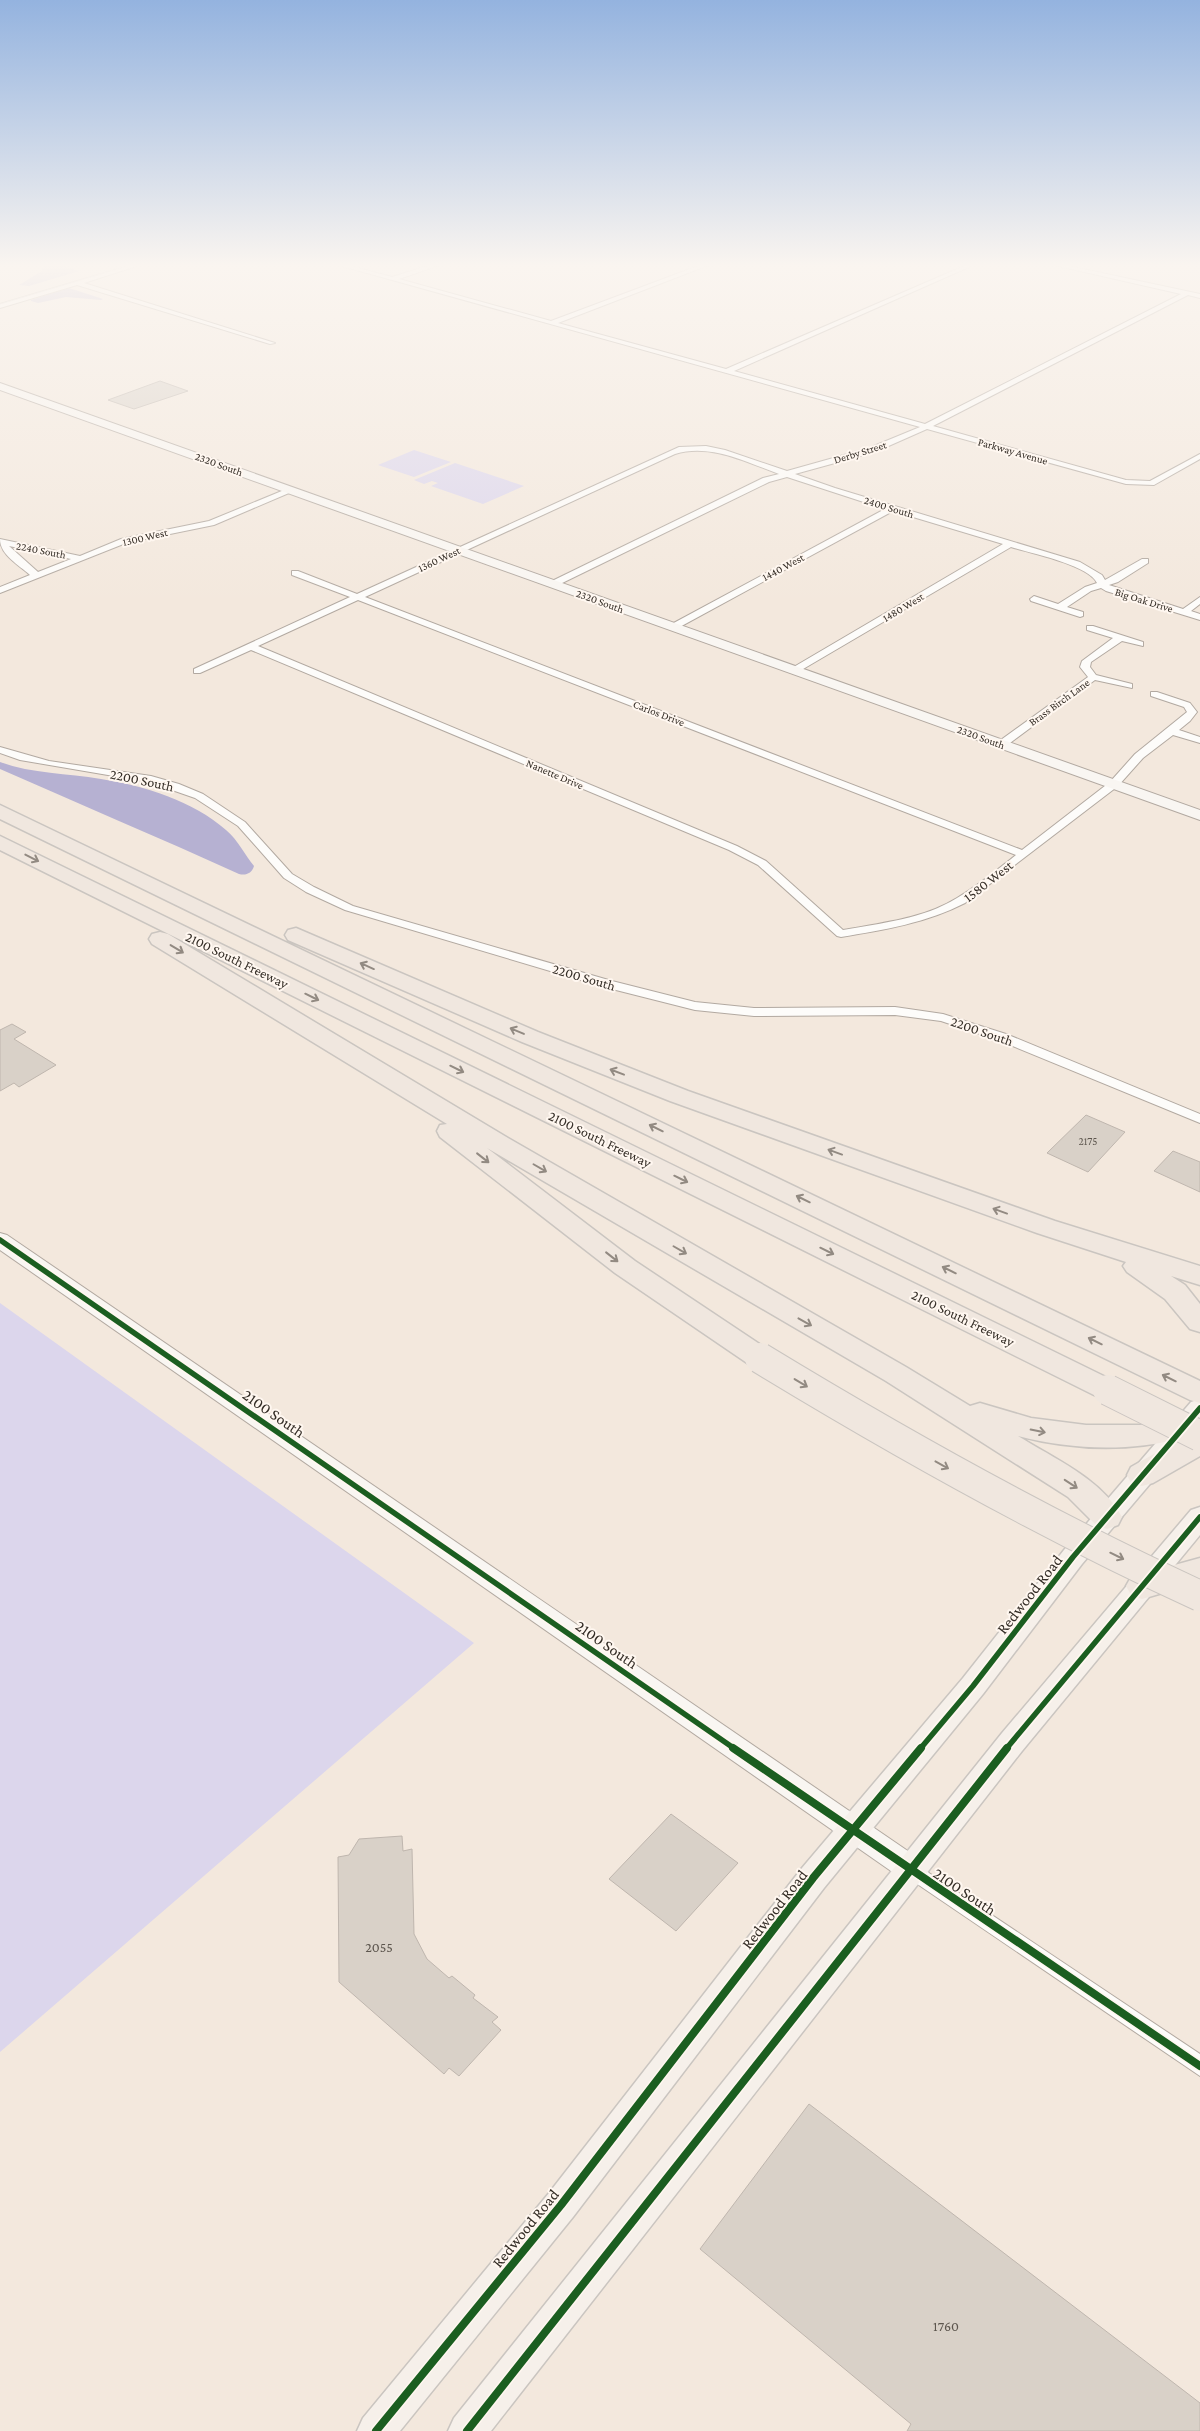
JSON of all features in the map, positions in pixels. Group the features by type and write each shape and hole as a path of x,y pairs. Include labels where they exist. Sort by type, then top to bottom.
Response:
{"highway":[{"path":"0,805 24,813 562,1050 688,1099 1046,1228 1200,1276"},
{"path":"0,811 1200,1393"},
{"name":"2100 South Freeway","path":"0,842 1108,1390 1197,1427"},
{"path":"64,874 160,939 498,1144 896,1374 1079,1490 1107,1517"},
{"path":"348,1053 625,1267 760,1358 882,1432 1028,1513 1200,1596"},
{"path":"1046,1228 1140,1268 1175,1292 1200,1322"},
{"path":"896,1374 976,1412 1016,1426 1057,1435 1141,1434 1197,1427"},
{"path":"1142,1475 1179,1452 1197,1427"},
{"path":"1142,1586 1200,1570"}],"main road":[{"name":"Redwood Road","path":"376,2431 560,2205 813,1878 974,1686 1142,1475"},
{"path":"467,2431 1018,1735 1200,1517"}],"street":[{"name":"Parkway Avenue","path":"742,376 1117,480 1143,484 1155,482 1200,456"},
{"name":"Derby Street","path":"553,584 758,483 784,473 872,450 927,427 1025,376"},
{"name":"2320 South","path":"0,386 1200,815"},
{"name":"2400 South","path":"682,449 716,450 893,508 1077,564 1095,574"},
{"name":"1360 West","path":"197,670 682,449"},
{"name":"1300 West","path":"0,590 79,558 138,537 211,523 292,490"},
{"name":"1440 West","path":"673,626 893,508"},
{"name":"2240 South","path":"2,543 79,558"},
{"name":"2240 South","path":"2,543 7,551 36,575"},
{"name":"1480 West","path":"796,670 1010,544"},
{"path":"1060,607 1088,589 1115,580 1145,561"},
{"name":"Carlos Drive","path":"295,573 1023,854"},
{"name":"Big Oak Drive","path":"1095,574 1099,577 1102,584 1109,589 1200,616"},
{"path":"1034,599 1080,614"},
{"path":"1184,612 1200,600"},
{"path":"1090,628 1140,644"},
{"name":"Brass Birch Lane","path":"1002,744 1086,684 1093,677 1085,664 1120,638"},
{"name":"Nanette Drive","path":"250,646 733,848 762,863 841,934"},
{"path":"1093,677 1129,686"},
{"name":"1580 West","path":"841,934 930,916 959,904 1114,784 1139,756 1190,716 1191,709 1182,703 1154,694"},
{"path":"1172,731 1200,740"},
{"name":"2200 South","path":"0,750 50,765 174,785 198,795 222,808 253,836 287,876 316,893 349,908 608,984 695,1006 762,1012 895,1011 943,1018 1008,1039 1200,1119"},
{"name":"2100 South","path":"0,1240 854,1830 1200,2066"}],"shaded area":[{"path":"414,450 451,462 414,477 378,465"},
{"path":"455,463 524,486 483,504 431,486 438,483 432,481 424,484 414,480"},
{"path":"0,762 37,771 118,782 168,796 199,811 226,830 254,866 248,873 244,875 239,874 0,769"},
{"path":"0,1303 474,1643 0,2052"}],"building":[{"path":"160,381 188,391 134,409 108,400"},
{"path":"12,1024 26,1032 14,1039 56,1065 19,1087 14,1083 0,1091 0,1030"},
{"path":"1086,1115 1125,1132 1088,1172 1047,1153"},
{"path":"1173,1151 1200,1162 1200,1192 1154,1171"},
{"path":"671,1814 738,1863 676,1931 609,1879"},
{"path":"402,1836 403,1851 412,1849 414,1934 427,1959 449,1978 452,1976 475,1995 473,1998 498,2017 492,2022 501,2030 459,2076 449,2068 444,2074 339,1982 338,1857 349,1855 359,1839"},
{"path":"809,2104 1200,2403 1200,2431 907,2431 911,2424 700,2249"}],"cycle path":[{"path":"0,1240 707,1730 1200,2066"},
{"path":"376,2431 561,2205 813,1878 973,1686 1073,1557 1200,1408"},
{"path":"467,2431 1012,1742 1200,1517"}]}
